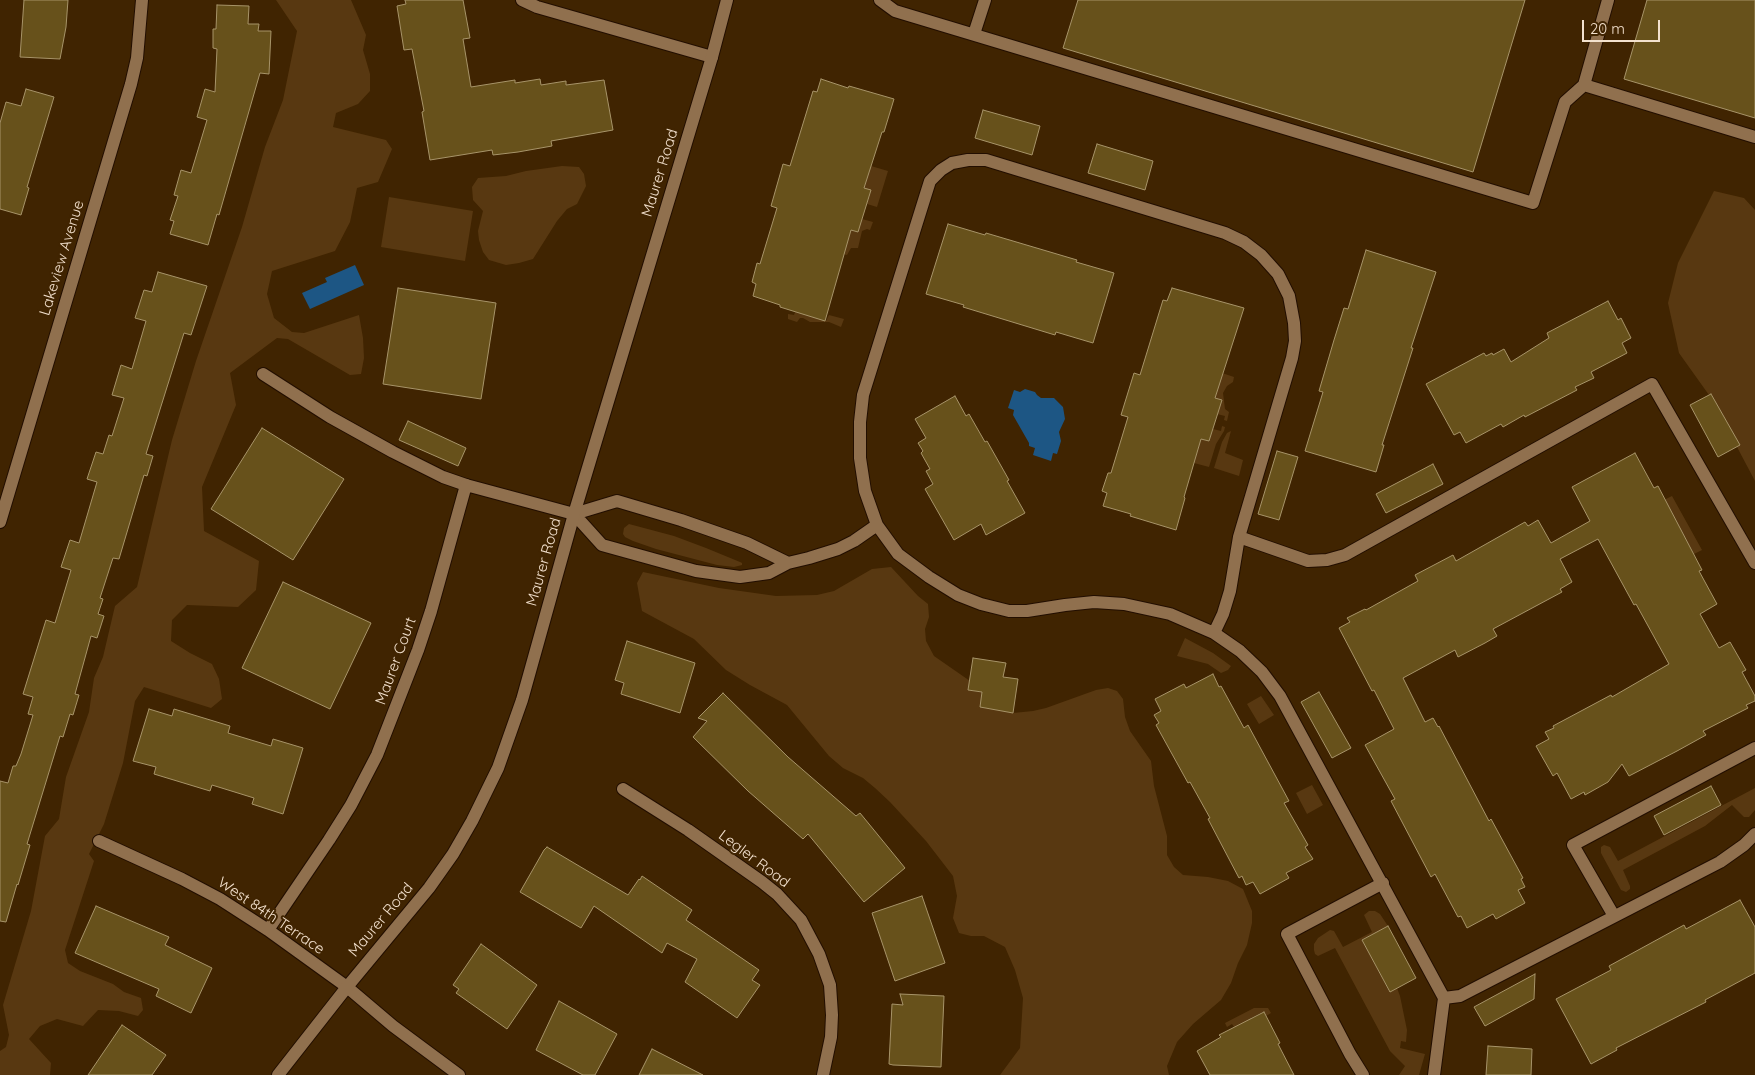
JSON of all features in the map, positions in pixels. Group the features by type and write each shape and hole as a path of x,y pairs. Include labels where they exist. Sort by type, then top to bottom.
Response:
{"street":[{"name":"Lakeview Avenue","path":"1,515 131,84 139,44 142,0"},
{"path":"522,0 537,7 712,57"},
{"name":"Maurer Road","path":"278,1075 347,987 429,888 453,854 472,821 498,768 522,700 574,514 712,57 727,0"},
{"path":"880,0 895,11 1534,203 1565,102 1584,85 1608,0"},
{"path":"974,34 985,0"},
{"path":"1584,85 1755,137"},
{"path":"1214,634 1230,591 1239,537 1292,358 1295,341 1294,323 1289,296 1278,274 1261,255 1244,242 1225,233 986,160 968,160 952,163 941,170 930,181 863,395 860,422 860,458 865,491 877,526 898,554 958,595 981,604 1009,611 1028,611 1094,602 1124,604 1170,614 1214,634 1240,650 1262,672 1280,696 1444,998 1434,1075"},
{"path":"263,374 330,417 385,448 443,477 574,514 618,501 747,543 788,563"},
{"path":"1239,537 1308,560 1327,560 1345,555 1652,384 1755,563"},
{"name":"Maurer Court","path":"268,930 342,819 377,755 426,627 466,485"},
{"path":"574,514 602,545 696,571 740,577 769,573 788,563 838,549 877,526"},
{"path":"1614,916 1573,845 1755,748"},
{"name":"Legler Road","path":"623,789 683,827 755,877 777,894 801,920 816,948 830,985 832,1009 831,1037 823,1075"},
{"path":"1444,998 1460,996 1720,862 1744,845 1755,834"},
{"name":"West 84th Terrace","path":"99,840 220,899 268,930 347,987 393,1026 459,1075"},
{"path":"1363,1075 1350,1054 1288,934 1383,883"}],"shaded area":[{"path":"276,0 351,0 366,35 363,50 370,74 370,91 358,104 336,113 333,127 386,140 392,149 378,182 357,188 350,222 335,251 272,271 267,294 274,318 292,332 304,333 359,315 364,358 361,374 350,375 288,339 277,338 230,373 236,405 202,487 204,531 259,561 256,590 238,607 187,605 172,620 171,641 212,664 219,679 222,699 211,708 144,687 135,701 123,763 104,824 89,854 94,861 65,950 68,963 80,971 141,998 143,1010 138,1016 119,1011 98,1010 83,1026 57,1019 40,1026 29,1039 51,1063 50,1075 0,1075 0,1051 6,1047 9,1035 3,1005 31,911 45,836 59,819 66,777 89,712 94,678 103,657 115,606 137,587 172,440 196,361 242,227 265,147 283,100 297,31"},
{"path":"562,166 579,167 584,174 586,186 577,204 567,209 557,221 533,259 506,265 489,260 483,252 479,240 478,231 483,211 473,200 472,187 478,178 506,176"},
{"path":"871,166 888,171 877,207 867,204 871,191 864,188"},
{"path":"1714,191 1744,198 1755,210 1755,481 1737,447 1739,445 1711,394 1709,395 1679,353 1668,303 1678,263"},
{"path":"389,197 473,211 465,261 381,247"},
{"path":"862,219 873,222 870,230 862,231 858,248 851,248 847,255 843,254 851,230 858,232"},
{"path":"796,309 826,321 829,315 844,319 841,327 829,322 810,322 803,318 800,318 797,322 788,319 788,314 794,315"},
{"path":"1222,373 1234,377 1233,382 1227,386 1223,393 1225,409 1229,412 1227,421 1224,420 1225,416 1217,414 1222,400 1214,397"},
{"path":"1222,426 1225,427 1224,431 1216,444 1209,467 1194,463 1201,439 1209,441 1213,429 1221,431"},
{"path":"1231,431 1225,453 1243,460 1239,476 1214,468 1222,442 1227,433"},
{"path":"1672,496 1702,550 1694,554 1664,500"},
{"path":"629,524 674,536 740,562 742,565 734,567 717,565 633,541 623,534 624,528"},
{"path":"891,567 928,604 929,617 925,629 926,641 934,656 970,681 968,690 982,692 980,707 1013,713 1033,711 1096,690 1108,688 1117,691 1123,699 1125,717 1130,731 1151,761 1154,786 1167,836 1167,855 1174,867 1183,875 1228,881 1243,889 1252,911 1252,923 1247,945 1231,983 1221,1000 1193,1024 1177,1042 1167,1066 1169,1075 1000,1075 1020,1048 1023,998 1015,970 1005,947 984,936 971,936 959,933 953,918 957,896 953,876 926,841 890,802 863,778 843,768 829,756 787,705 726,670 694,639 642,611 637,583 643,572 719,588 776,596 817,595 834,591 872,569"},
{"path":"1185,638 1213,653 1231,666 1228,670 1221,673 1208,664 1177,656"},
{"path":"1261,696 1274,715 1259,724 1247,704"},
{"path":"1312,785 1323,805 1307,814 1296,793"},
{"path":"1755,788 1755,810 1749,817 1744,817 1732,805 1705,826 1623,870 1630,889 1626,892 1621,890 1601,853 1601,847 1604,845 1610,847 1618,861"},
{"path":"1369,911 1375,911 1380,914 1388,926 1362,940 1389,991 1397,988 1400,996 1407,1030 1406,1042 1401,1041 1400,1048 1425,1054 1419,1075 1399,1075 1405,1066 1390,1051 1335,948 1318,956 1315,954 1314,944 1318,938 1330,930 1334,931 1343,947 1372,932 1364,915"},
{"path":"1254,1008 1268,1008 1271,1013 1266,1016 1263,1012 1251,1018 1252,1020 1236,1030 1232,1024 1227,1027 1225,1023"}],"water":[{"path":"355,265 364,285 310,309 302,293 327,282 325,278"},
{"path":"1025,389 1035,392 1041,398 1054,398 1063,407 1065,419 1059,432 1061,441 1057,454 1053,453 1051,461 1033,455 1035,448 1029,446 1013,415 1014,410 1008,408 1014,390 1020,392"}],"building":[{"path":"24,0 68,0 66,27 60,59 20,57"},
{"path":"405,0 463,0 470,38 463,39 471,87 515,80 515,83 540,79 541,85 566,81 566,85 604,80 613,130 551,141 552,146 518,152 493,155 492,150 430,160 422,112 424,111 412,49 404,50 397,6 406,4"},
{"path":"1078,0 1525,0 1473,172 1063,48"},
{"path":"1647,0 1755,0 1755,118 1624,79"},
{"path":"217,5 249,6 248,24 259,24 258,31 271,31 269,74 260,73 219,215 217,214 208,245 170,234 174,221 170,220 178,196 174,195 181,170 191,173 207,120 197,117 205,89 215,92 217,49 213,48 213,29 216,29"},
{"path":"821,79 848,88 849,86 894,99 864,188 871,190 858,232 851,230 825,321 780,307 780,305 753,296 756,284 752,282 757,263 760,264 777,208 771,206 783,164 790,166 813,91 817,92"},
{"path":"26,89 54,97 27,187 29,188 21,215 0,209 0,123 6,102 21,106"},
{"path":"983,110 1040,126 1032,155 975,138"},
{"path":"1097,144 1153,161 1145,190 1088,173"},
{"path":"948,224 985,235 986,233 1114,273 1093,343 1056,332 1055,335 926,294"},
{"path":"1366,250 1436,272 1411,348 1413,348 1382,445 1384,445 1376,472 1305,451 1323,392 1319,391 1334,340 1344,308 1348,309"},
{"path":"158,272 207,286 191,335 184,333 146,454 153,456 147,476 144,475 119,559 113,558 100,598 103,599 98,614 104,616 97,638 91,636 75,694 79,695 73,715 70,714 63,737 60,736 27,844 30,845 6,922 0,921 0,781 8,783 13,766 16,766 21,754 33,715 28,714 33,697 23,694 46,620 55,623 71,570 61,567 70,540 79,543 97,482 87,479 96,452 103,454 109,435 112,436 124,398 112,395 121,365 132,369 146,321 135,318 144,290 152,292"},
{"path":"398,288 496,303 481,399 383,384"},
{"path":"1172,288 1244,308 1215,398 1222,400 1209,441 1201,439 1176,530 1103,506 1107,493 1102,491 1108,473 1111,473 1128,417 1121,415 1134,373 1140,375 1163,300 1167,301"},
{"path":"1608,301 1618,320 1621,318 1631,338 1622,343 1627,353 1591,372 1594,378 1575,387 1577,390 1525,417 1524,415 1503,427 1501,424 1466,443 1460,432 1454,435 1426,384 1484,353 1486,356 1492,353 1493,355 1504,349 1511,362 1549,338 1547,333"},
{"path":"1711,394 1740,445 1718,457 1690,405"},
{"path":"955,396 966,416 969,414 985,442 987,441 1025,513 986,535 981,524 954,540 925,489 933,484 926,471 930,469 918,443 926,438 915,419"},
{"path":"408,421 466,448 458,466 399,440"},
{"path":"262,428 344,479 293,560 211,509"},
{"path":"1277,451 1298,457 1279,520 1258,514"},
{"path":"1635,453 1654,488 1658,486 1702,570 1699,571 1717,604 1700,614 1719,648 1730,642 1746,670 1742,672 1755,696 1755,701 1746,705 1748,708 1703,731 1706,735 1677,751 1629,776 1622,764 1608,782 1585,795 1584,792 1571,799 1557,773 1553,776 1536,746 1549,739 1545,732 1611,695 1612,697 1669,664 1598,539 1560,559 1572,582 1560,589 1562,592 1493,629 1497,636 1485,643 1458,657 1455,650 1403,678 1425,722 1433,718 1439,726 1489,821 1491,819 1523,878 1521,879 1525,887 1518,890 1525,903 1496,919 1493,914 1467,928 1461,916 1458,917 1435,874 1431,877 1391,801 1395,799 1365,745 1394,729 1339,628 1350,622 1347,618 1366,610 1418,581 1415,575 1453,555 1456,561 1525,522 1528,526 1538,520 1551,543 1590,521 1572,487"},
{"path":"1433,464 1443,484 1386,513 1376,494"},
{"path":"283,582 371,623 330,709 242,668"},
{"path":"627,641 695,663 680,713 621,694 624,683 615,680"},
{"path":"973,658 1006,663 1003,677 1018,679 1013,713 980,707 982,692 968,690"},
{"path":"1213,674 1244,728 1248,725 1289,801 1284,803 1308,845 1305,847 1313,859 1286,873 1289,878 1260,894 1253,882 1246,885 1242,876 1239,878 1208,819 1210,818 1156,725 1159,723 1154,715 1161,711 1155,699 1184,684 1186,688"},
{"path":"1319,692 1351,748 1332,758 1301,702"},
{"path":"723,693 788,757 856,816 860,813 905,868 864,902 808,834 803,839 748,791 693,737 707,721 698,718"},
{"path":"149,709 172,716 174,709 230,726 228,733 271,746 273,739 303,748 283,814 252,804 254,798 212,785 210,791 154,774 156,767 133,761"},
{"path":"1711,786 1721,805 1664,835 1654,816"},
{"path":"547,847 628,895 642,876 692,910 686,920 759,970 752,980 760,985 737,1018 685,982 697,959 667,943 662,953 594,906 581,928 520,892"},
{"path":"922,896 945,963 895,981 872,913"},
{"path":"1740,900 1755,927 1755,973 1705,1000 1706,1002 1616,1048 1617,1050 1591,1064 1556,999 1611,970 1609,966 1684,925 1686,929"},
{"path":"96,906 169,937 165,945 212,968 191,1013 156,996 159,989 75,953"},
{"path":"1388,926 1416,978 1390,992 1362,940"},
{"path":"481,944 537,985 507,1029 456,993 459,989 453,985"},
{"path":"1535,974 1534,999 1485,1026 1474,1007"},
{"path":"900,994 944,996 941,1067 889,1064 892,1004 903,1005"},
{"path":"559,1001 617,1034 595,1075 583,1075 536,1050"},
{"path":"1264,1012 1294,1075 1210,1075 1197,1051 1221,1037 1219,1035"},
{"path":"122,1025 166,1055 152,1075 88,1075"},
{"path":"1488,1046 1532,1049 1531,1075 1486,1075"},
{"path":"652,1049 703,1075 639,1075"}]}
